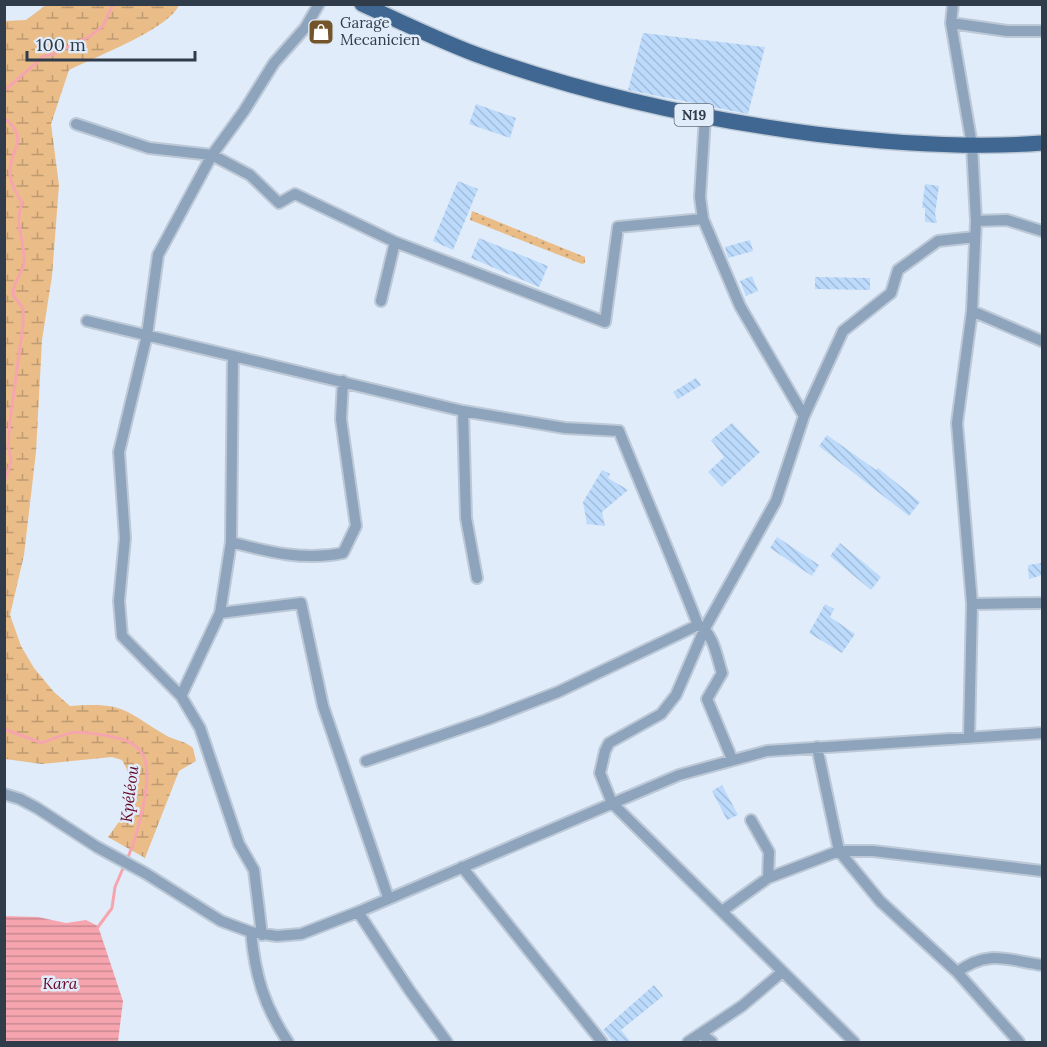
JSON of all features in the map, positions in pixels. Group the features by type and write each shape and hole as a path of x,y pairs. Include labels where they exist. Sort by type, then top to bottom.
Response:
{"main road":[{"name":"N19","path":"362,4 474,53 644,105 743,124 871,141 972,145 1042,143"}],"street":[{"path":"262,935 254,870 239,844 200,728 181,696 122,636 119,601 125,538 119,452 147,335 158,255 212,155 244,111 274,63 305,28 319,4"},
{"path":"953,4 951,23 972,145 976,221 972,311 957,423 972,604 969,738"},
{"path":"951,23 1007,31 1042,31"},
{"path":"705,117 700,197 703,219 740,306 804,416"},
{"path":"76,124 149,148 212,155 250,175 279,203 295,194 395,242 605,322 618,227 703,219"},
{"path":"976,221 1007,220 1042,231"},
{"path":"854,1042 781,973 722,911 612,804 600,773 609,743 648,722 667,707 687,675 702,626 776,501 804,416 843,331 891,293 898,270 938,241 975,237"},
{"path":"381,301 395,242"},
{"path":"972,311 1042,341"},
{"path":"87,321 463,411 565,428 619,431 722,673 707,699 732,759"},
{"path":"181,696 220,613 231,542 233,356"},
{"path":"231,542 289,555 324,557 343,553 356,526 341,418 343,381"},
{"path":"463,411 466,518 477,578"},
{"path":"220,613 301,603 323,706 388,897"},
{"path":"972,604 1042,603"},
{"path":"366,761 486,720 558,692 702,626"},
{"path":"4,794 37,808 97,848 145,873 199,910 262,935 301,934 358,912 388,897 679,775 732,759 767,751 1042,733"},
{"path":"817,747 839,850 880,901 957,972 1019,1042"},
{"path":"751,820 769,852 768,878"},
{"path":"722,911 768,878 839,850 873,851 1042,871"},
{"path":"462,867 602,1042"},
{"path":"358,912 447,1042"},
{"path":"251,932 254,969 271,1016 288,1042"},
{"path":"957,972 974,961 1002,958 1042,965"},
{"path":"688,1042 742,1006 781,973"},
{"path":"702,1034 712,1042"}],"green space":[{"path":"46,5 179,5 172,14 147,33 69,70 51,124 59,185 52,276 42,340 36,452 24,555 10,615 21,646 34,668 54,692 70,706 102,705 123,710 167,736 193,748 196,761 179,771 145,858 108,837 130,801 131,782 122,760 112,757 42,764 5,759 5,21 26,20"},
{"path":"472,211 585,257 585,263 582,264 470,220"}],"water":[{"name":"Kara","path":"4,916 38,917 66,923 86,920 98,926 123,1001 118,1042 5,1042"}],"building":[{"path":"643,33 765,47 748,114 628,90"},
{"path":"476,104 516,118 510,138 469,124"},
{"path":"458,181 478,189 453,250 433,241"},
{"path":"925,184 939,186 935,214 937,223 925,222 925,208 922,208"},
{"path":"479,238 548,266 539,287 471,258"},
{"path":"750,240 753,251 728,258 725,247"},
{"path":"752,276 758,291 746,296 740,281"},
{"path":"815,277 870,278 870,290 815,289"},
{"path":"696,378 701,385 678,399 673,392"},
{"path":"732,423 760,452 722,487 708,472 724,457 711,440"},
{"path":"827,435 876,470 878,468 920,502 909,516 819,446"},
{"path":"602,470 610,474 608,478 628,490 602,512 605,526 587,524 583,502"},
{"path":"777,537 819,565 812,576 770,548"},
{"path":"840,543 881,577 871,590 830,556"},
{"path":"1042,563 1042,575 1029,579 1028,565"},
{"path":"825,604 834,609 830,617 855,634 842,653 809,633"},
{"path":"722,785 738,815 727,820 712,791"},
{"path":"654,985 663,996 621,1030 631,1042 613,1042 603,1030"}],"waterway":[{"name":"Kpéléou","path":"4,91 44,56 52,55 90,36 103,26 113,4"},
{"name":"Kpéléou","path":"4,118 12,125 18,138 10,176 22,203 19,227 24,255 23,268 13,295 23,308 23,325 10,421 8,446 11,462 4,483"},
{"name":"Kpéléou","path":"4,729 42,743 68,733 81,732 118,738 138,748 145,761 146,789 140,821 127,860"},
{"name":"Kpéléou","path":"98,927 112,908 115,887 124,866"}],"place":[{"name":"Garage Mecanicien","path":"321,32"}]}
